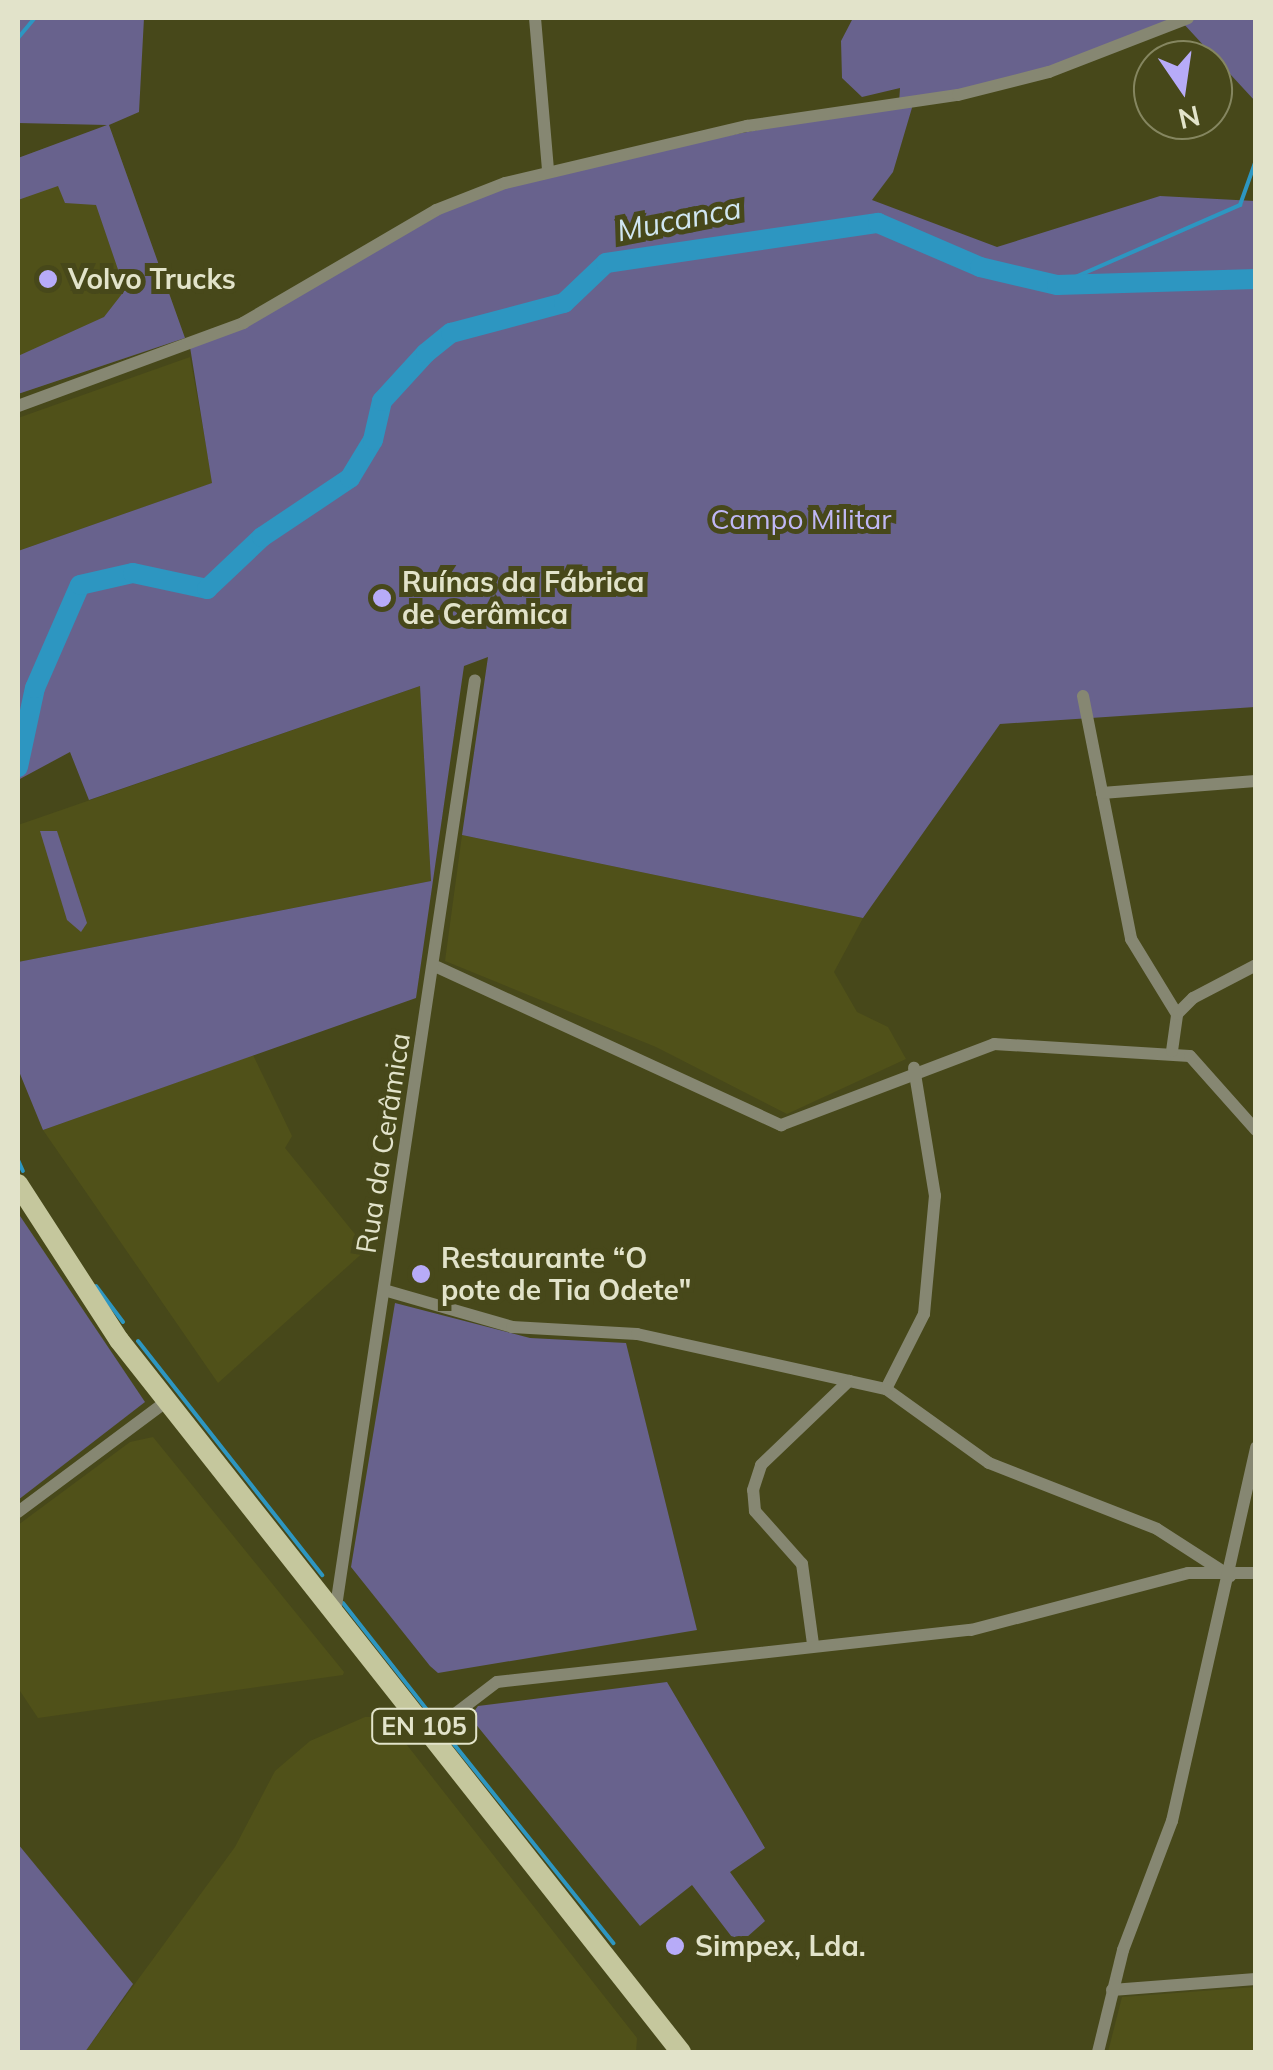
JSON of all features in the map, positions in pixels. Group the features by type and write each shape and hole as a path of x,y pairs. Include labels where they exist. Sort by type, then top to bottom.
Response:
{"main road":[{"name":"EN 105","path":"18,1184 167,1401 681,2052"}],"street":[{"path":"535,18 548,170"},
{"path":"18,406 190,347 436,210 548,170 747,126 958,95 1049,72 1188,18"},
{"name":"Rua da Cerâmica","path":"335,1612 436,967 475,680"},
{"path":"1083,696 1130,939 1177,1014 1172,1051"},
{"path":"1102,793 1256,780"},
{"path":"1177,1014 1256,965"},
{"path":"436,967 781,1125 914,1068 994,1044 1172,1051 1208,1072 1256,1130"},
{"path":"886,1389 924,1314 935,1196 914,1068"},
{"path":"384,1290 512,1327 637,1334 886,1389 988,1462 1157,1530 1230,1576"},
{"path":"813,1644 802,1564 756,1512 753,1490 761,1465 849,1382"},
{"path":"18,1512 167,1401"},
{"path":"1098,2052 1112,1990 1172,1821 1256,1447"},
{"path":"430,1733 497,1682 813,1644 971,1630 1188,1574 1256,1573"},
{"path":"1112,1990 1256,1978"}],"shaded area":[{"path":"109,125 185,338 18,394 18,158"},
{"path":"190,357 213,483 18,551 18,418"},
{"path":"420,686 431,881 18,962 18,825"},
{"path":"462,835 863,918 834,972 857,1012 888,1027 906,1059 787,1114 656,1047 445,961"},
{"path":"253,1055 292,1136 285,1148 367,1249 218,1383 43,1130"},
{"path":"153,1437 343,1675 38,1718 18,1688 18,1525 130,1442"},
{"path":"365,1717 385,1717 637,2038 636,2052 85,2052 235,1847 275,1771 310,1741"},
{"path":"1255,1987 1255,2052 1108,2052 1122,1997"}],"green space":[{"path":"18,18 144,18 139,112 109,125 185,338 18,394 18,356 104,317 125,290 96,205 65,203 58,186 18,200 18,158 107,125 18,123"},
{"name":"Campo Militar","path":"853,18 1255,18 1255,101 1233,77 1233,40 1199,40 1182,22 1049,72 914,101 893,172 872,200 997,247 1160,196 1255,201 1255,707 1000,724 863,918 462,835 488,657 464,666 416,998 43,1130 18,1069 18,962 431,881 420,686 89,800 70,752 18,780 18,551 212,483 190,347 436,210 548,170 899,103 900,88 862,97 842,78 841,41"},
{"path":"40,831 57,831 87,923 81,932 67,920"},
{"path":"18,1213 145,1402 18,1500"},
{"path":"395,1303 530,1338 626,1343 697,1630 438,1673 430,1666 351,1567"},
{"path":"667,1682 765,1848 730,1872 765,1921 738,1945 692,1885 640,1926 470,1717 478,1706"},
{"path":"18,1844 133,1984 85,2052 18,2052"}],"waterway":[{"path":"18,38 35,18"},
{"path":"1057,285 1240,205 1256,160"},
{"name":"Mucanca","path":"18,767 35,688 80,585 133,573 207,589 262,537 350,478 373,440 382,401 426,353 451,333 564,303 606,263 878,223 980,267 1057,285 1256,279"},
{"path":"18,1160 23,1171"},
{"path":"96,1286 123,1322"},
{"path":"138,1341 322,1575"},
{"path":"343,1603 436,1721"},
{"path":"449,1738 613,1943"}],"place":[{"name":"Volvo Trucks","path":"48,279"},
{"name":"Ruínas da Fábrica de Cerâmica","path":"382,598"},
{"name":"Restaurante “O pote de Tia Odete\"","path":"421,1274"},
{"name":"Simpex, Lda.","path":"675,1946"}]}
